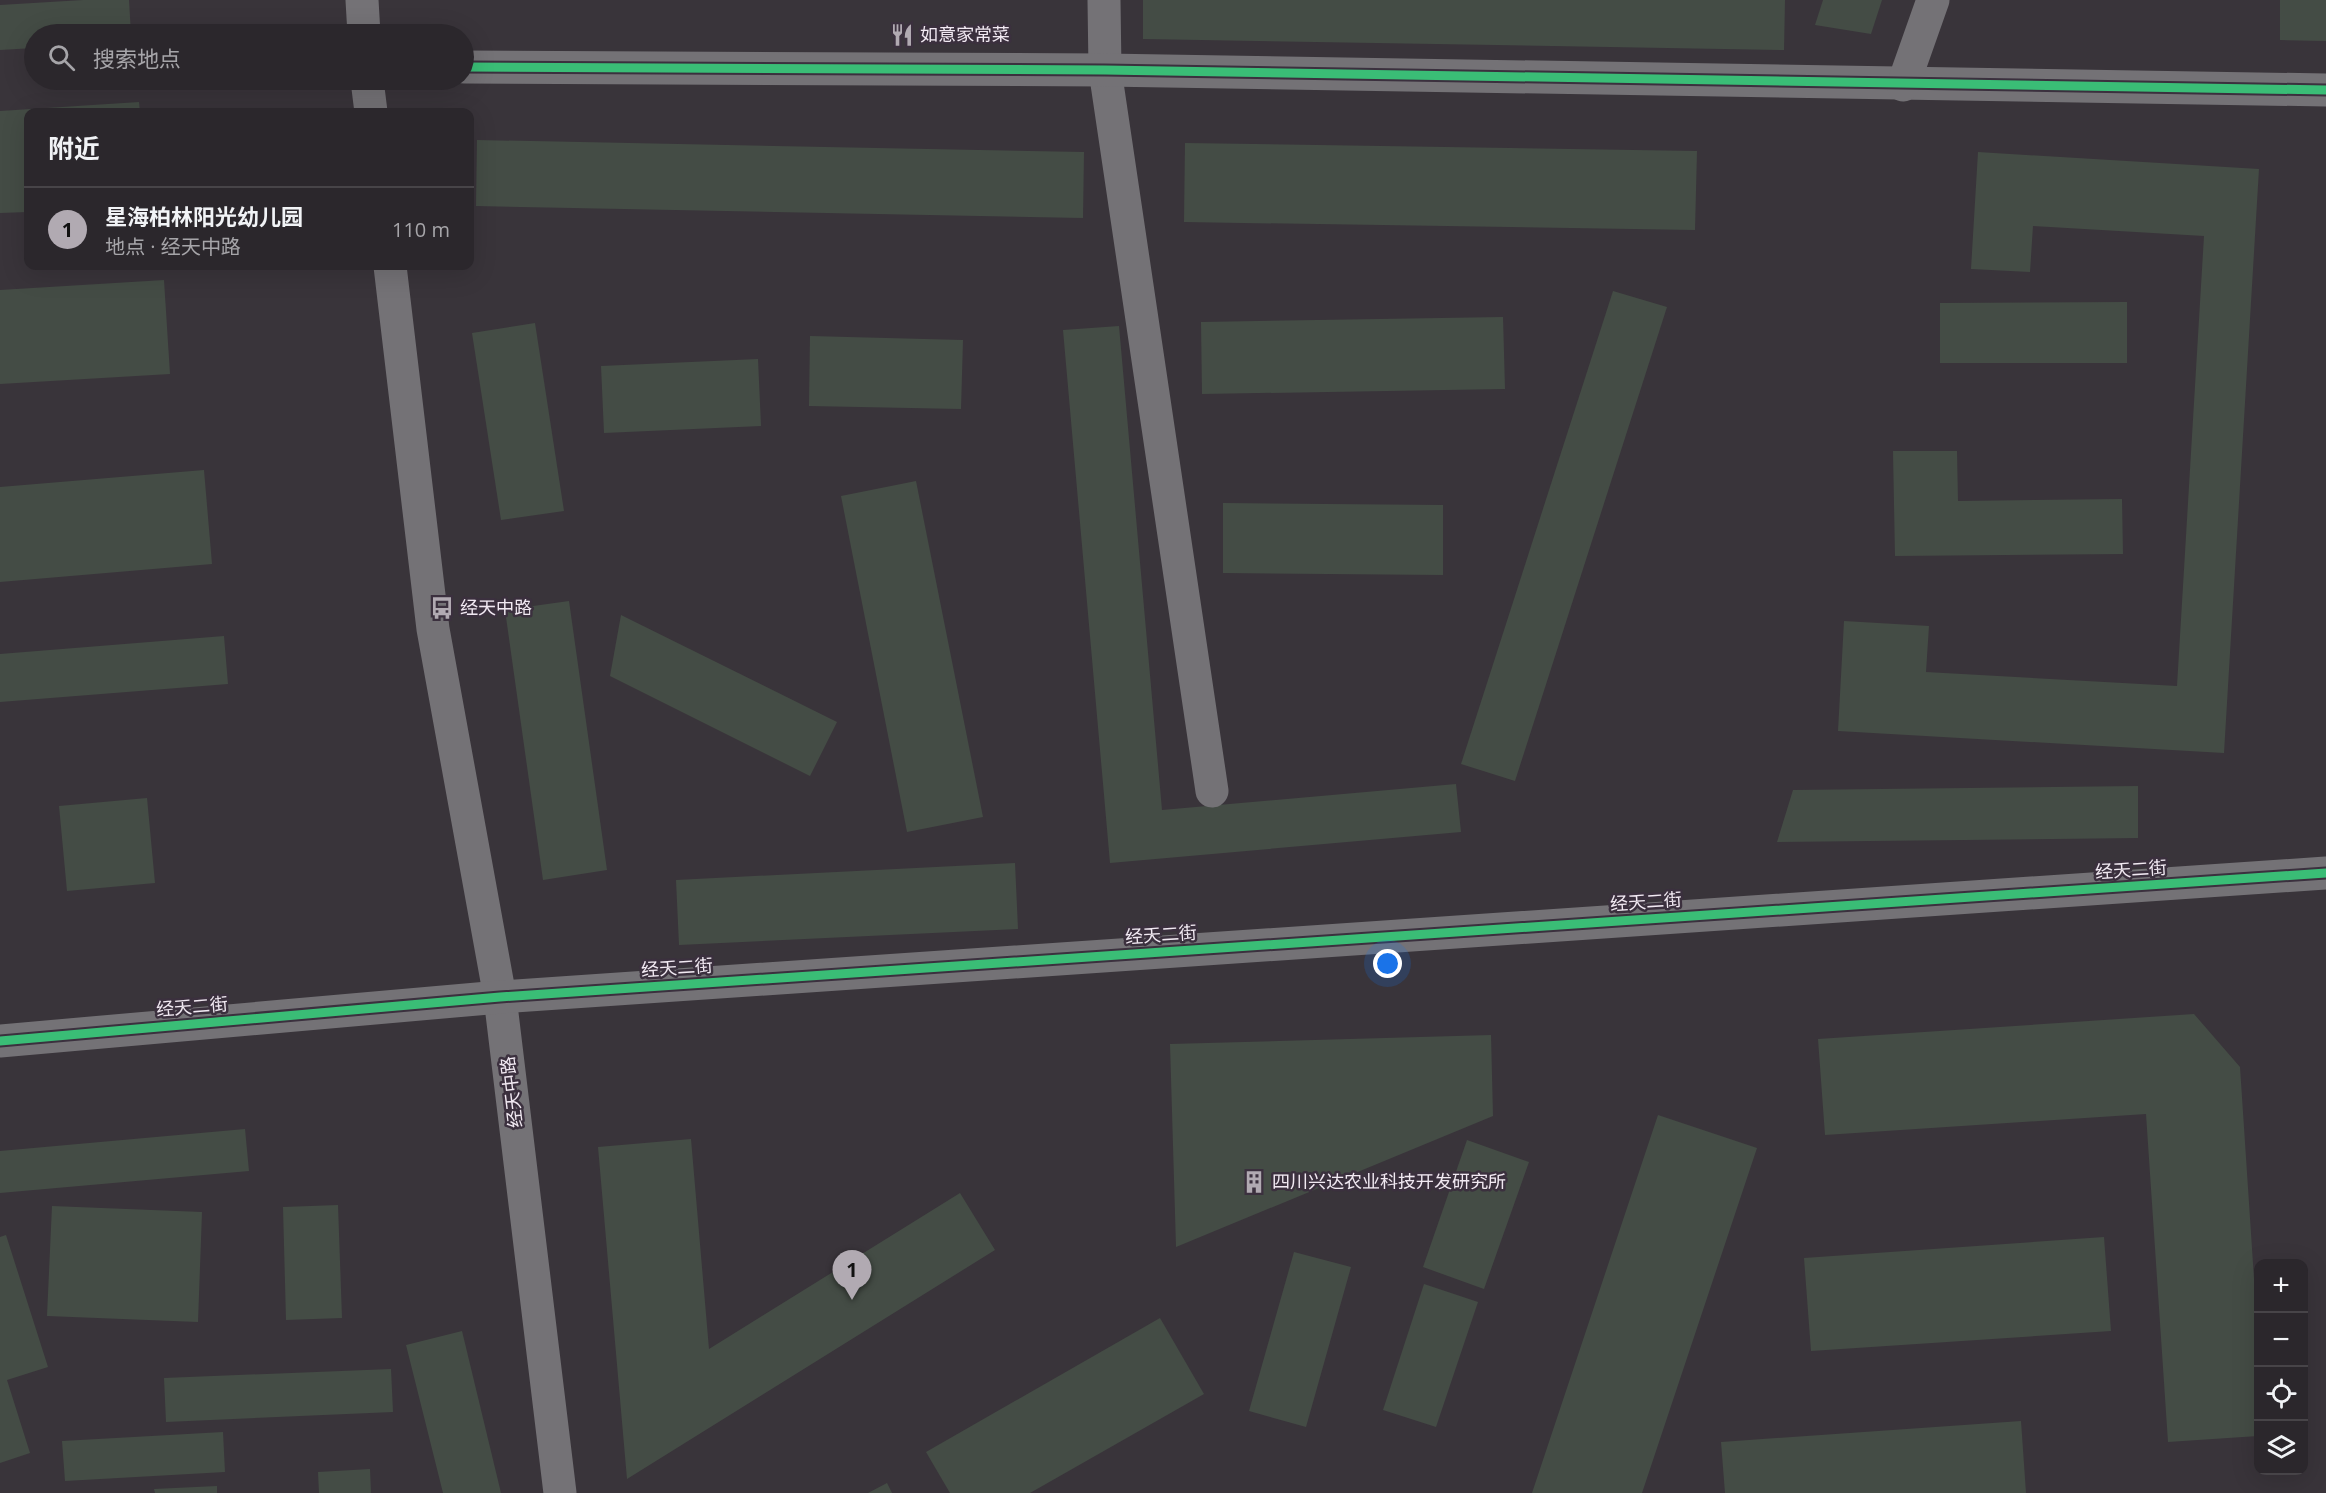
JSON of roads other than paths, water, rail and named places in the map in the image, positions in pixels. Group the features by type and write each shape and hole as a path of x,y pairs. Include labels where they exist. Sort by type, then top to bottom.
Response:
{"street":[{"path":"362,0 363,24"},
{"path":"1104,0 1105,70 1212,792"},
{"path":"1903,85 1933,0"},
{"path":"474,67 1105,70 1903,85 2326,90"},
{"path":"368,90 370,108"},
{"name":"经天中路","path":"390,270 433,629 500,997 560,1493"},
{"name":"经天二街","path":"0,1041 500,997 2326,873"}],"place":[{"name":"如意家常菜","path":"902,35"},
{"name":"经天中路","path":"442,608"},
{"name":"四川兴达农业科技开发研究所","path":"1254,1182"},
{"name":"星海柏林阳光幼儿园","path":"852,1300"}]}
